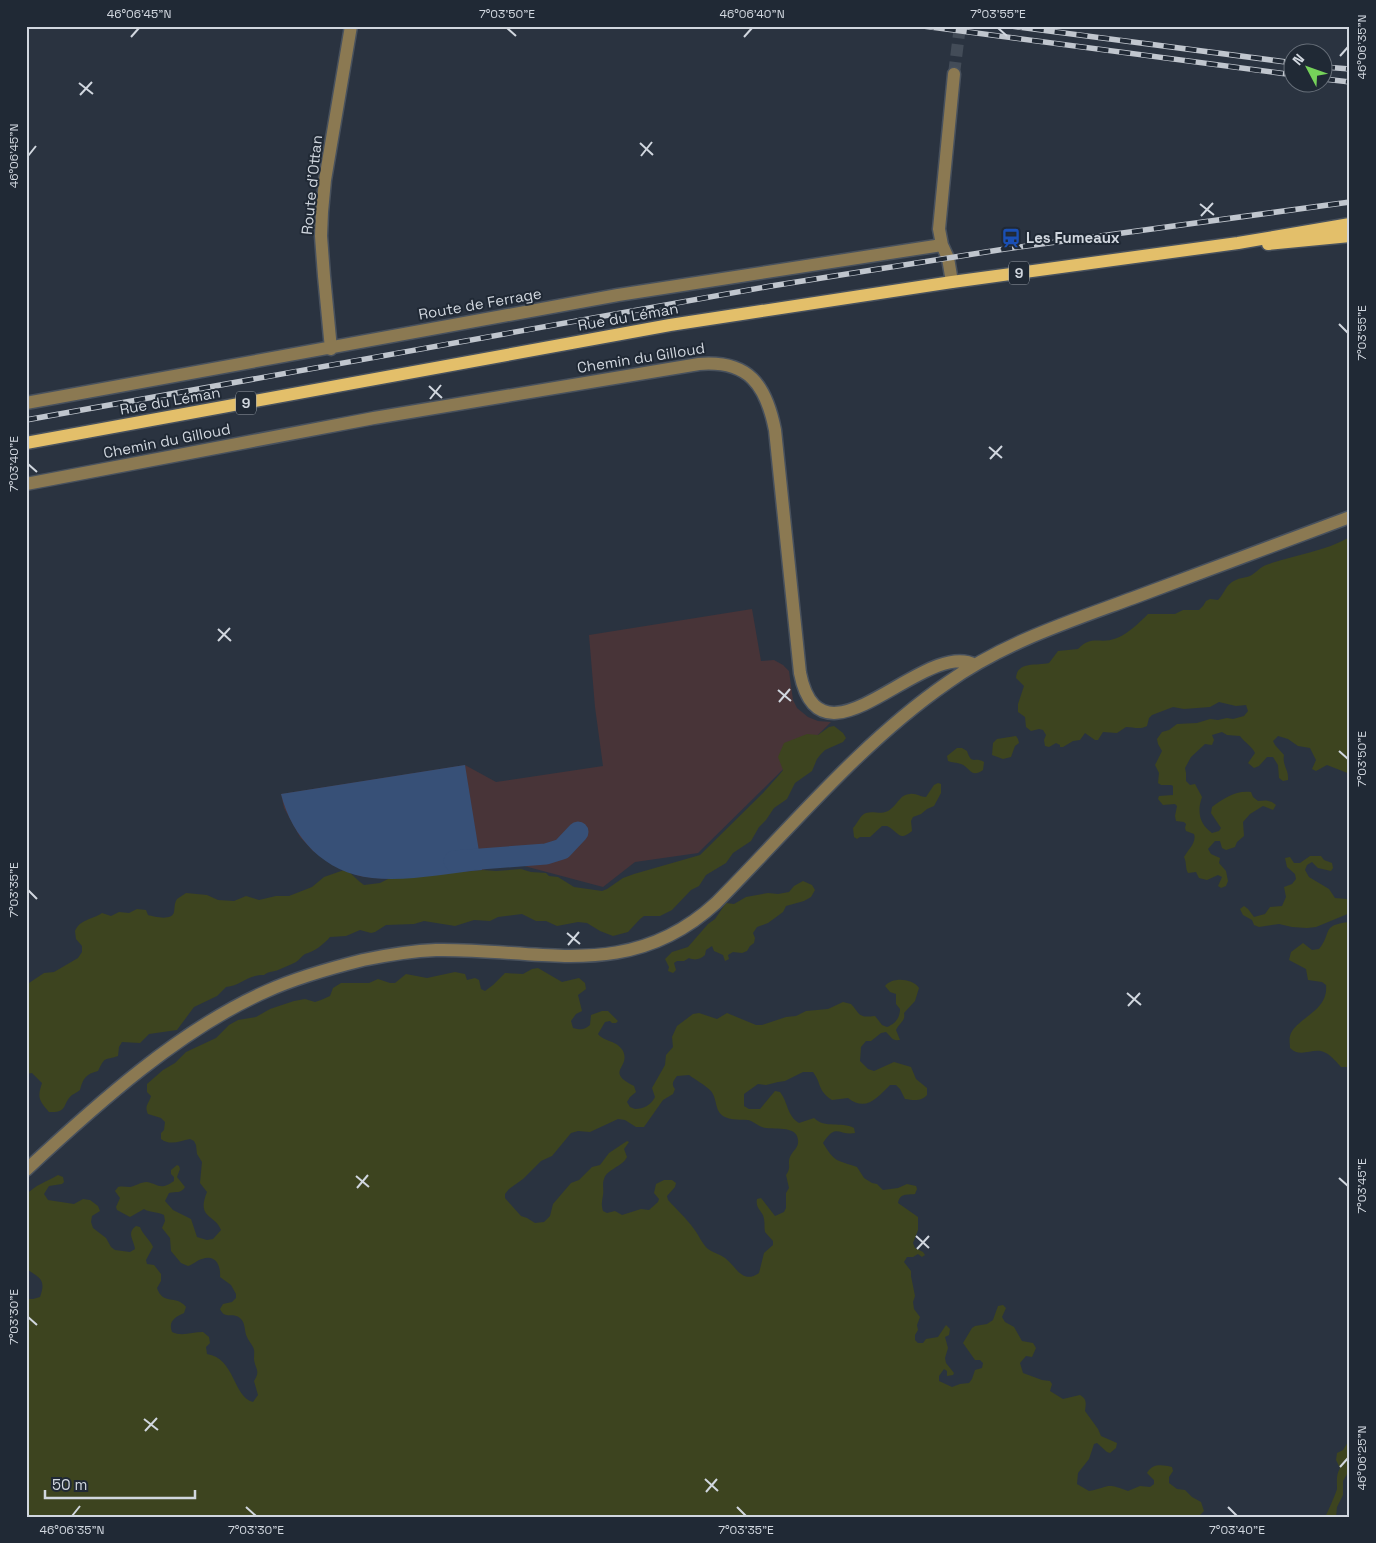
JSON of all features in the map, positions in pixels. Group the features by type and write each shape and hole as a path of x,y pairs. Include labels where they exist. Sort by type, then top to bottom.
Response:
{"main road":[{"name":"Rue du Léman","path":"26,443 670,325 952,282 1238,243 1350,224"},
{"name":"Rue du Léman","path":"1238,243 1285,244 1350,236"}],"street":[{"name":"Route d'Ottan","path":"332,349 323,266 322,212 325,180 351,26"},
{"path":"952,282 948,258 942,245 939,229 954,74"},
{"name":"Route de Ferrage","path":"26,403 618,296 942,245"},
{"name":"Chemin du Gilloud","path":"26,484 374,418 699,364 726,364 744,373 758,384 768,400 776,430 800,673 805,690 813,702 827,713 846,712 943,664 961,660 975,665"},
{"path":"26,1170 95,1108 176,1044 226,1011 286,983 338,967 397,954 450,950 558,957 583,956 630,949 650,944 674,934 716,903 840,774 878,738 919,703 975,665 1040,632 1350,517"}],"shaded area":[{"path":"752,609 761,661 774,660 789,671 793,700 797,708 808,717 818,721 831,722 698,853 635,862 603,887 513,863 482,870 398,879 374,878 359,876 337,867 313,851 300,837 284,808 281,794 465,765 496,782 603,766 595,707 589,635"}],"green space":[{"path":"1350,537 1350,774 1327,765 1316,771 1312,769 1316,760 1310,748 1298,746 1288,739 1278,736 1273,741 1284,755 1284,762 1288,773 1288,780 1283,781 1279,778 1278,765 1273,757 1267,757 1259,766 1254,768 1248,763 1255,753 1240,736 1227,735 1222,732 1212,735 1214,740 1212,745 1205,744 1191,757 1185,768 1186,781 1190,785 1195,784 1202,797 1200,817 1204,826 1212,833 1219,831 1221,828 1211,813 1212,807 1235,793 1251,792 1258,801 1268,801 1276,805 1273,810 1263,806 1250,814 1243,822 1244,836 1237,842 1235,847 1226,850 1222,848 1220,841 1215,841 1208,849 1211,854 1220,858 1219,863 1226,871 1228,881 1226,886 1221,888 1218,886 1222,877 1218,875 1207,880 1199,878 1196,872 1188,873 1187,871 1184,857 1195,837 1194,834 1186,831 1186,824 1184,822 1176,821 1177,806 1175,804 1163,805 1158,799 1159,796 1173,795 1173,786 1158,783 1159,773 1155,765 1162,751 1157,739 1162,732 1169,730 1177,724 1197,723 1210,719 1233,719 1244,716 1248,711 1246,705 1236,706 1219,702 1210,707 1184,709 1173,707 1152,715 1147,726 1139,728 1126,727 1117,733 1103,732 1098,740 1085,733 1080,740 1073,741 1063,747 1056,743 1049,747 1045,746 1044,740 1046,735 1043,730 1031,731 1026,727 1025,717 1018,712 1018,704 1024,686 1016,678 1020,669 1028,665 1049,663 1058,651 1078,649 1092,641 1106,641 1117,638 1130,631 1148,614 1175,614 1183,610 1199,610 1206,601 1210,599 1218,600 1232,582 1250,576 1264,566 1319,550"},
{"path":"834,726 846,738 843,742 825,750 821,754 812,771 795,783 787,799 774,808 751,841 733,853 726,863 706,875 699,886 691,890 672,910 660,916 644,916 628,932 613,936 587,923 578,922 557,926 546,921 536,921 522,914 498,917 490,921 474,920 455,926 424,921 414,924 386,925 371,933 360,930 346,936 330,937 325,943 305,954 294,963 226,987 217,996 194,1007 177,1030 149,1034 140,1043 122,1042 119,1047 118,1056 106,1059 98,1071 86,1077 82,1082 80,1090 69,1098 60,1111 49,1112 40,1099 42,1083 32,1073 26,1074 26,985 44,973 54,972 78,958 82,952 82,946 76,939 75,931 77,927 102,913 111,916 119,912 129,913 137,909 146,910 148,915 170,917 173,915 177,899 186,893 207,895 218,900 234,901 246,896 259,900 276,896 289,896 312,887 324,877 344,870 364,885 380,883 388,879 482,870 521,869 558,877 574,887 602,891 623,878 700,855 763,793 783,770 778,757 784,743 807,734 818,735 829,727"},
{"path":"1016,736 1019,743 1015,746 1011,757 1003,759 992,755 993,743 997,739"},
{"path":"957,748 967,751 970,758 984,762 983,770 973,773 964,765 948,761 947,756"},
{"path":"941,784 941,793 934,806 913,817 911,821 912,831 908,834 902,836 887,826 882,826 870,837 860,837 857,839 854,837 853,828 864,814 888,811 907,794 926,797 934,785"},
{"path":"1310,856 1321,856 1324,860 1332,863 1333,868 1331,871 1318,868 1312,862 1307,865 1305,870 1309,877 1329,889 1335,898 1350,901 1350,913 1316,927 1307,928 1279,924 1259,927 1243,915 1240,909 1244,906 1254,917 1265,914 1270,907 1282,906 1286,897 1284,887 1292,884 1296,879 1295,874 1287,867 1285,858 1290,857 1294,863 1300,863"},
{"path":"803,881 812,885 815,890 811,897 786,906 783,912 768,923 757,927 753,933 754,943 747,951 742,953 733,952 728,955 729,959 725,961 723,955 714,951 712,946 706,950 702,958 689,958 684,961 677,961 674,963 676,970 673,973 668,971 669,967 665,959 672,952 688,947 708,924 715,919 726,903 734,904 746,897 768,893 789,892 794,886"},
{"path":"1350,922 1350,1067 1341,1067 1330,1056 1321,1051 1303,1053 1290,1048 1290,1037 1293,1030 1322,1002 1326,994 1326,985 1322,982 1308,980 1306,969 1289,960 1291,952 1303,943 1312,950 1319,949 1331,927"},
{"path":"538,968 562,982 579,978 585,983 586,989 578,995 582,1011 576,1014 571,1021 573,1028 586,1028 590,1025 591,1015 602,1011 608,1011 618,1021 616,1023 605,1022 598,1034 620,1047 623,1051 625,1057 619,1073 625,1081 634,1086 636,1092 627,1102 630,1107 635,1109 647,1106 655,1097 652,1088 665,1065 666,1055 673,1047 672,1037 677,1026 693,1014 699,1013 717,1019 727,1013 756,1025 762,1025 786,1017 796,1016 806,1011 828,1009 843,1002 851,1004 865,1017 875,1016 882,1025 887,1027 896,1020 900,1009 896,1004 896,994 890,992 885,986 897,980 912,982 916,985 919,988 915,1001 904,1013 903,1020 896,1030 900,1040 893,1039 886,1032 881,1033 871,1041 866,1041 861,1047 860,1061 868,1069 874,1071 894,1062 911,1067 916,1079 927,1088 927,1095 925,1097 917,1100 905,1099 896,1085 890,1085 871,1102 860,1104 848,1098 832,1100 822,1090 813,1072 803,1072 785,1081 766,1085 758,1084 744,1094 744,1106 749,1109 760,1109 775,1091 780,1092 792,1117 799,1123 814,1118 823,1123 854,1128 855,1133 835,1131 823,1143 834,1158 857,1167 864,1178 877,1184 883,1190 898,1188 907,1184 916,1186 915,1194 902,1196 898,1203 918,1217 918,1230 913,1243 915,1248 925,1255 922,1257 918,1254 913,1257 907,1257 904,1262 911,1271 915,1296 913,1302 914,1309 920,1317 915,1340 918,1343 923,1343 926,1339 938,1337 946,1325 950,1329 949,1335 945,1337 948,1348 945,1358 946,1363 954,1373 947,1376 947,1371 944,1369 939,1376 939,1381 952,1387 969,1383 975,1370 982,1368 983,1363 980,1360 975,1360 963,1343 972,1328 987,1324 993,1320 998,1306 1003,1305 1006,1308 1002,1317 1005,1322 1014,1327 1022,1341 1033,1343 1036,1348 1032,1357 1026,1356 1020,1363 1023,1373 1050,1381 1052,1384 1050,1391 1063,1399 1080,1395 1086,1402 1085,1411 1101,1436 1117,1443 1116,1448 1110,1453 1097,1443 1094,1444 1089,1459 1078,1473 1077,1484 1089,1491 1111,1486 1128,1491 1140,1486 1150,1487 1154,1484 1154,1480 1147,1473 1155,1466 1172,1467 1173,1471 1169,1477 1169,1483 1177,1489 1185,1490 1201,1502 1204,1511 1198,1517 26,1517 26,1299 40,1297 42,1283 39,1277 26,1269 26,1195 37,1186 58,1175 63,1177 64,1182 62,1184 49,1186 44,1194 48,1200 74,1204 83,1199 90,1200 98,1206 100,1211 92,1216 93,1228 106,1238 115,1250 130,1252 135,1249 131,1231 136,1226 140,1227 153,1247 146,1260 147,1264 154,1265 161,1274 161,1281 157,1288 163,1297 178,1301 186,1307 184,1313 172,1322 172,1332 183,1334 203,1332 209,1337 210,1343 206,1347 207,1354 223,1362 241,1393 246,1399 253,1402 258,1395 254,1381 257,1372 254,1350 247,1337 242,1320 237,1316 224,1314 220,1309 223,1304 232,1302 236,1298 236,1294 231,1285 220,1277 220,1269 217,1262 207,1258 188,1266 181,1263 171,1251 170,1238 162,1228 165,1221 164,1215 144,1209 130,1217 117,1210 116,1207 120,1198 115,1191 118,1187 130,1187 147,1182 165,1186 174,1181 171,1170 177,1165 180,1169 177,1177 185,1187 180,1191 169,1193 165,1201 173,1210 191,1219 197,1237 207,1240 213,1239 221,1230 205,1212 204,1201 207,1192 200,1183 202,1162 197,1154 194,1141 190,1139 171,1143 161,1139 165,1122 161,1118 148,1114 147,1106 151,1096 147,1092 147,1084 163,1070 175,1063 186,1052 216,1038 229,1025 238,1020 256,1017 270,1009 294,1001 305,999 315,1002 321,1000 330,996 333,988 341,983 369,983 378,979 395,983 406,974 427,978 455,972 465,974 467,980 475,978 479,980 481,989 485,991 505,973 523,974","holes":["689,1075 711,1091 719,1112 725,1117 752,1121 766,1128 789,1130 797,1135 798,1145 790,1157 789,1170 786,1175 789,1188 786,1193 786,1208 784,1212 775,1216 761,1198 757,1199 758,1208 764,1219 765,1232 773,1241 773,1245 764,1253 759,1273 753,1276 744,1276 729,1261 706,1247 691,1225 668,1200 667,1196 676,1183 672,1180 664,1180 656,1184 654,1193 659,1199 649,1210 641,1209 622,1215 615,1211 607,1213 603,1211 604,1179 608,1173 627,1157 624,1149 629,1142 627,1141 609,1153 600,1165 592,1167 579,1180 571,1183 553,1204 550,1216 544,1222 535,1223 521,1216 505,1198 505,1194 509,1189 523,1179 541,1161 552,1156 571,1133 578,1131 590,1132 618,1119 625,1120 636,1127 644,1127 663,1100 673,1094 675,1089 673,1086 674,1079 677,1076"]},
{"path":"1348,1442 1350,1442 1350,1469 1343,1481 1343,1495 1337,1507 1336,1517 1325,1517 1337,1489 1337,1476 1340,1468 1336,1460 1337,1453 1343,1450"}],"water":[{"path":"465,765 482,870 399,879 355,875 325,861 302,839 286,810 281,794"}],"waterway":[{"path":"454,861 546,854 562,849 578,832"}],"tunnel":[{"path":"954,74 960,26"}],"railway":[{"path":"923,26 1284,74"},
{"path":"1011,26 1284,62"},
{"path":"1334,68 1350,69"},
{"path":"1334,80 1350,82"},
{"path":"26,420 771,286 1005,249 1350,202"}],"place":[{"name":"Les Fumeaux","path":"1011,238"}]}
